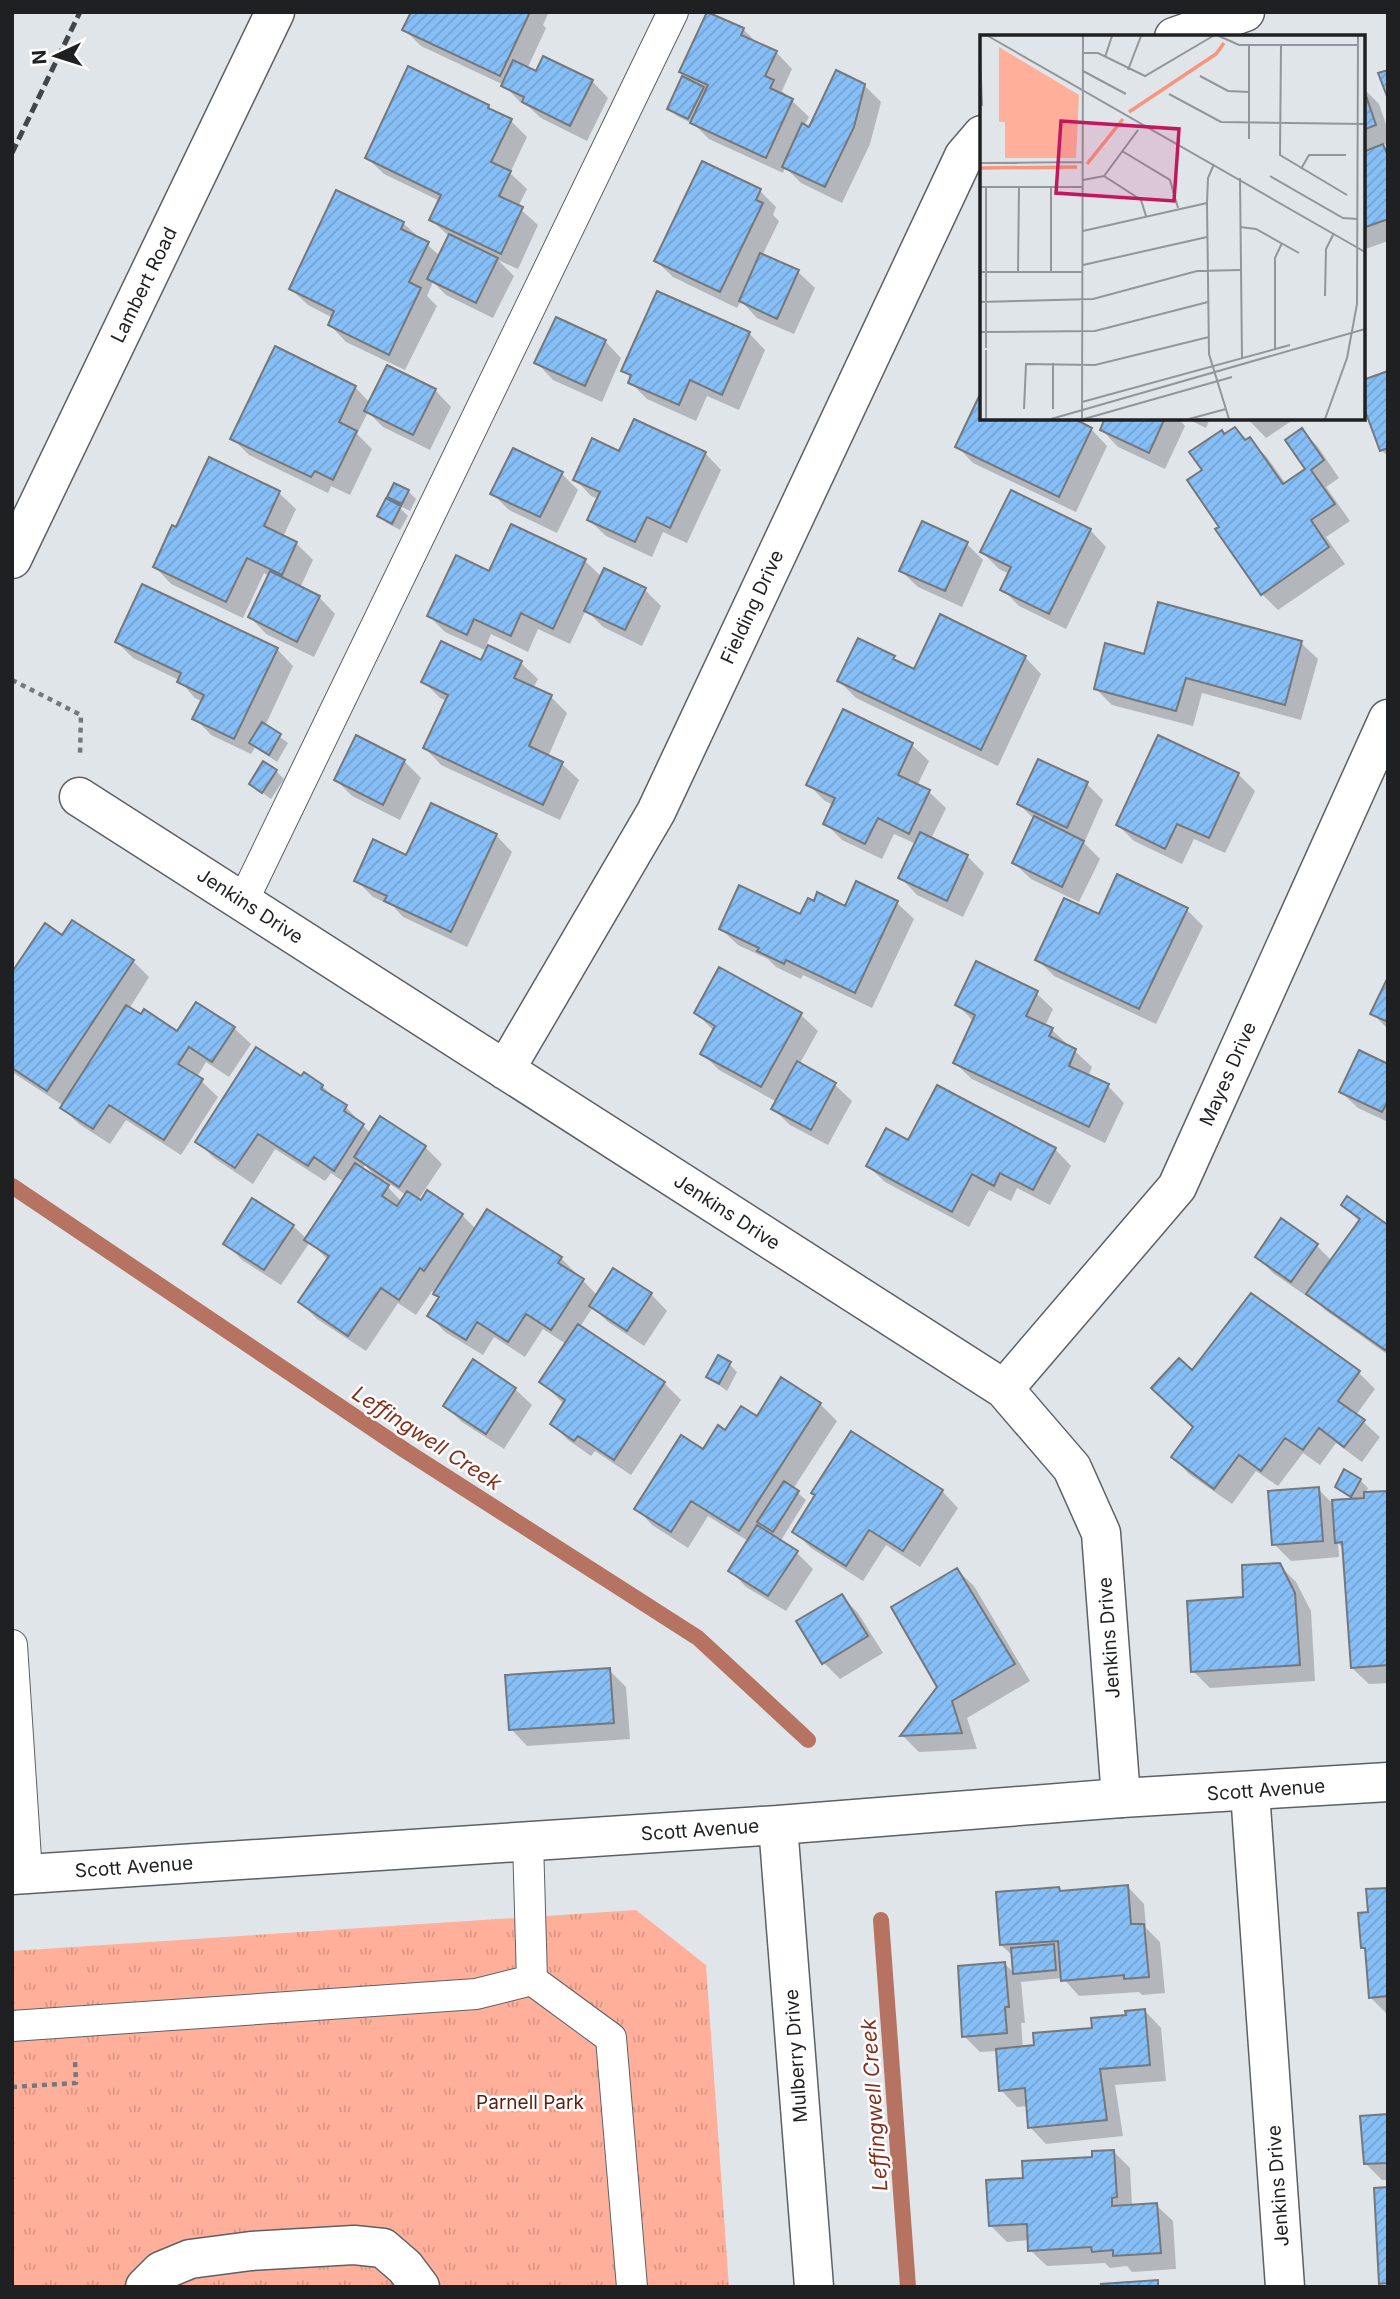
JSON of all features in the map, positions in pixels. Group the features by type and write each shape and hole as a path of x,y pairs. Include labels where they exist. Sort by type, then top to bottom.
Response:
{"street":[{"name":"Lambert Road","path":"12,559 275,12"},
{"path":"1180,35 1245,12"},
{"name":"Fielding Drive","path":"505,1070 656,812 964,156 980,137"},
{"name":"Mayes Drive","path":"1004,1389 1177,1187 1388,719"},
{"name":"Jenkins Drive","path":"79,797 1004,1389 1072,1468 1101,1534 1121,1798"},
{"name":"Scott Avenue","path":"19,1875 778,1825 1121,1798 1388,1782"},
{"name":"Jenkins Drive","path":"1250,1792 1286,2287"},
{"name":"Mulberry Drive","path":"778,1825 814,2287"},
{"path":"145,2287 162,2271 190,2259 251,2251 354,2245 383,2248 405,2267 420,2287"}],"lane":[{"path":"243,901 673,12"},
{"path":"12,1645 19,1875"},
{"path":"528,1841 532,1980"},
{"path":"12,2026 476,1994 532,1980"},
{"path":"532,1980 611,2038 632,2287"}],"path":[{"path":"12,680 81,715 79,797"},
{"path":"12,2087 76,2083 73,2022"}],"green space":[{"name":"Parnell Park","path":"636,1910 706,1965 729,2287 12,2287 12,1951"}],"building":[{"path":"411,12 530,12 500,76 402,30"},
{"path":"707,12 744,28 741,35 777,51 765,76 774,80 770,88 793,99 766,158 690,123 708,85 679,72"},
{"path":"543,56 593,80 570,126 522,102 524,97 501,86 513,60 536,71"},
{"path":"408,66 512,119 491,162 511,171 499,196 523,207 501,254 429,220 441,195 365,158"},
{"path":"836,70 865,84 854,127 825,187 782,167 802,123 809,127"},
{"path":"1388,70 1388,99 1378,73"},
{"path":"682,76 704,87 688,119 667,109"},
{"path":"1365,93 1376,125 1365,129"},
{"path":"1383,144 1388,156 1388,219 1365,227 1365,151"},
{"path":"702,161 761,189 756,200 763,203 720,292 654,261"},
{"path":"336,190 404,222 401,229 429,242 409,282 421,288 389,355 328,325 334,311 289,289"},
{"path":"449,234 498,258 476,303 427,279"},
{"path":"760,253 799,270 777,319 739,301"},
{"path":"657,291 750,332 722,395 690,380 679,405 628,383 631,375 621,371"},
{"path":"556,317 606,340 585,386 534,363"},
{"path":"275,346 356,386 339,422 357,431 333,480 315,471 311,477 230,439"},
{"path":"387,365 436,389 413,435 364,411"},
{"path":"1388,371 1388,448 1380,451 1365,410 1365,379"},
{"path":"980,394 980,420 1077,420 1092,428 1059,497 955,447"},
{"path":"634,419 706,452 670,528 647,517 635,542 587,520 600,492 573,480 592,438 619,451"},
{"path":"1104,420 1164,420 1149,453 1100,430"},
{"path":"1235,427 1245,440 1250,437 1283,484 1305,469 1285,440 1302,428 1324,460 1311,470 1335,504 1311,520 1329,547 1261,595 1215,529 1219,527 1187,480 1202,470 1189,452 1222,430 1224,434"},
{"path":"513,448 563,472 540,517 490,494"},
{"path":"209,457 280,491 264,526 297,542 282,575 247,558 226,602 153,567 172,525 176,527"},
{"path":"394,483 409,490 402,504 387,497"},
{"path":"1011,490 1091,529 1049,614 1000,590 1011,567 980,552"},
{"path":"386,498 401,506 392,524 377,516"},
{"path":"922,521 968,542 945,591 899,571"},
{"path":"511,524 586,559 553,629 521,613 511,636 474,619 467,635 427,616 456,555 489,571"},
{"path":"604,568 646,588 625,630 584,611"},
{"path":"270,571 320,596 297,642 248,617"},
{"path":"142,584 278,648 234,739 192,719 204,695 177,682 181,673 115,642"},
{"path":"1158,602 1302,641 1285,705 1186,678 1176,711 1094,689 1105,643 1144,654"},
{"path":"940,614 1026,656 981,750 837,681 858,638 895,656 893,659 914,669"},
{"path":"441,641 481,660 488,645 522,661 514,678 552,695 529,746 563,762 543,805 423,748 448,695 421,682"},
{"path":"843,709 913,743 898,775 930,790 909,834 878,818 865,844 823,824 835,798 806,785"},
{"path":"262,722 281,734 269,755 249,743"},
{"path":"356,735 405,760 383,805 334,780"},
{"path":"1158,735 1239,773 1209,838 1177,824 1165,849 1116,825"},
{"path":"1038,759 1088,782 1067,828 1017,804"},
{"path":"263,761 277,770 262,793 249,784"},
{"path":"431,803 497,834 451,932 384,901 387,896 354,881 373,839 406,855"},
{"path":"1034,816 1084,841 1062,887 1012,863"},
{"path":"920,832 968,855 947,901 898,878"},
{"path":"1117,874 1188,908 1139,1009 1035,960 1064,898 1099,914"},
{"path":"856,881 898,901 855,993 786,960 784,964 757,951 759,948 719,929 739,885 800,914 808,898 814,901 817,892 845,906"},
{"path":"72,920 134,960 47,1091 12,1068 12,972 45,923 62,935"},
{"path":"976,961 1038,991 1026,1016 1053,1028 1049,1036 1076,1049 1069,1066 1109,1084 1089,1127 953,1063 975,1015 955,1005"},
{"path":"719,967 802,1013 761,1087 700,1054 715,1026 694,1013"},
{"path":"1388,977 1388,1022 1370,1014"},
{"path":"196,1002 235,1027 212,1062 189,1047 178,1064 203,1079 164,1140 109,1105 93,1129 60,1108 126,1005 141,1014 144,1009 177,1031"},
{"path":"256,1047 301,1076 304,1072 323,1085 321,1089 347,1105 344,1111 364,1124 334,1171 314,1157 308,1166 258,1134 235,1168 195,1142"},
{"path":"1359,1050 1388,1064 1388,1101 1382,1112 1339,1092"},
{"path":"797,1061 836,1083 811,1130 771,1109"},
{"path":"937,1085 1056,1148 1033,1190 1000,1173 994,1186 972,1174 952,1212 866,1166 886,1128 908,1140"},
{"path":"380,1116 426,1146 399,1187 354,1157"},
{"path":"355,1163 389,1185 382,1196 397,1206 407,1191 421,1200 427,1190 463,1214 424,1271 420,1268 399,1300 381,1288 348,1336 298,1302 329,1256 304,1240"},
{"path":"1347,1196 1388,1225 1388,1346 1385,1350 1306,1294 1360,1219 1341,1205"},
{"path":"252,1198 294,1225 264,1270 223,1244"},
{"path":"487,1209 562,1257 558,1263 584,1279 551,1330 526,1314 508,1342 477,1322 466,1340 427,1316 439,1297 433,1294"},
{"path":"1281,1218 1318,1244 1291,1282 1255,1257"},
{"path":"613,1268 652,1293 627,1331 589,1306"},
{"path":"1251,1293 1360,1371 1338,1401 1365,1420 1344,1447 1319,1428 1303,1450 1285,1438 1261,1471 1239,1455 1214,1489 1171,1457 1193,1427 1151,1388 1179,1358 1192,1370"},
{"path":"578,1324 665,1382 614,1460 578,1436 574,1441 550,1424 565,1400 539,1382"},
{"path":"718,1355 731,1362 719,1384 706,1377"},
{"path":"473,1359 516,1388 486,1434 443,1406"},
{"path":"781,1377 821,1403 739,1531 691,1501 671,1532 634,1509 681,1435 703,1449 718,1425 725,1430 741,1406 757,1416"},
{"path":"851,1431 943,1490 903,1551 869,1530 846,1566 792,1532 815,1495 811,1493"},
{"path":"1344,1469 1361,1479 1351,1497 1335,1487"},
{"path":"784,1481 799,1491 773,1532 757,1522"},
{"path":"1319,1487 1323,1541 1272,1545 1268,1491"},
{"path":"1388,1491 1388,1665 1351,1668 1342,1542 1335,1543 1332,1500 1364,1498 1364,1492"},
{"path":"757,1525 798,1551 768,1596 728,1571"},
{"path":"1280,1563 1295,1593 1300,1665 1191,1672 1187,1601 1243,1597 1242,1565"},
{"path":"957,1568 1015,1664 952,1701 962,1733 900,1736 937,1687 891,1607"},
{"path":"842,1594 868,1636 822,1664 796,1621"},
{"path":"610,1668 614,1723 509,1730 505,1675"},
{"path":"1128,1885 1131,1924 1144,1924 1149,1977 1124,1979 1124,1975 1061,1981 1058,1941 1000,1945 996,1892 1059,1887 1060,1891"},
{"path":"1388,1888 1388,1996 1369,1998 1365,1948 1361,1948 1358,1913 1368,1912 1366,1889"},
{"path":"1054,1944 1056,1970 1013,1974 1011,1948"},
{"path":"1005,1962 1009,2007 1005,2007 1007,2033 962,2037 958,1966"},
{"path":"1145,2009 1150,2065 1100,2069 1107,2120 1028,2128 1025,2088 999,2091 996,2049 1034,2045 1033,2033 1092,2028 1091,2018 1126,2015 1125,2011"},
{"path":"1388,2114 1388,2163 1364,2164 1360,2116"},
{"path":"1114,2150 1117,2197 1112,2198 1112,2206 1157,2203 1161,2253 1113,2256 1113,2250 1092,2252 1091,2247 1028,2251 1027,2224 989,2226 986,2180 1023,2178 1022,2161 1092,2157 1092,2151"},
{"path":"1388,2187 1388,2283 1379,2284 1374,2188"},
{"path":"1158,2280 1158,2287 1102,2287 1101,2284"}],"waterway":[{"name":"Leffingwell Creek","path":"12,1186 406,1451 698,1638 808,1740"},
{"name":"Leffingwell Creek","path":"881,1920 908,2287"}],"railway":[{"path":"12,153 80,12"}]}
